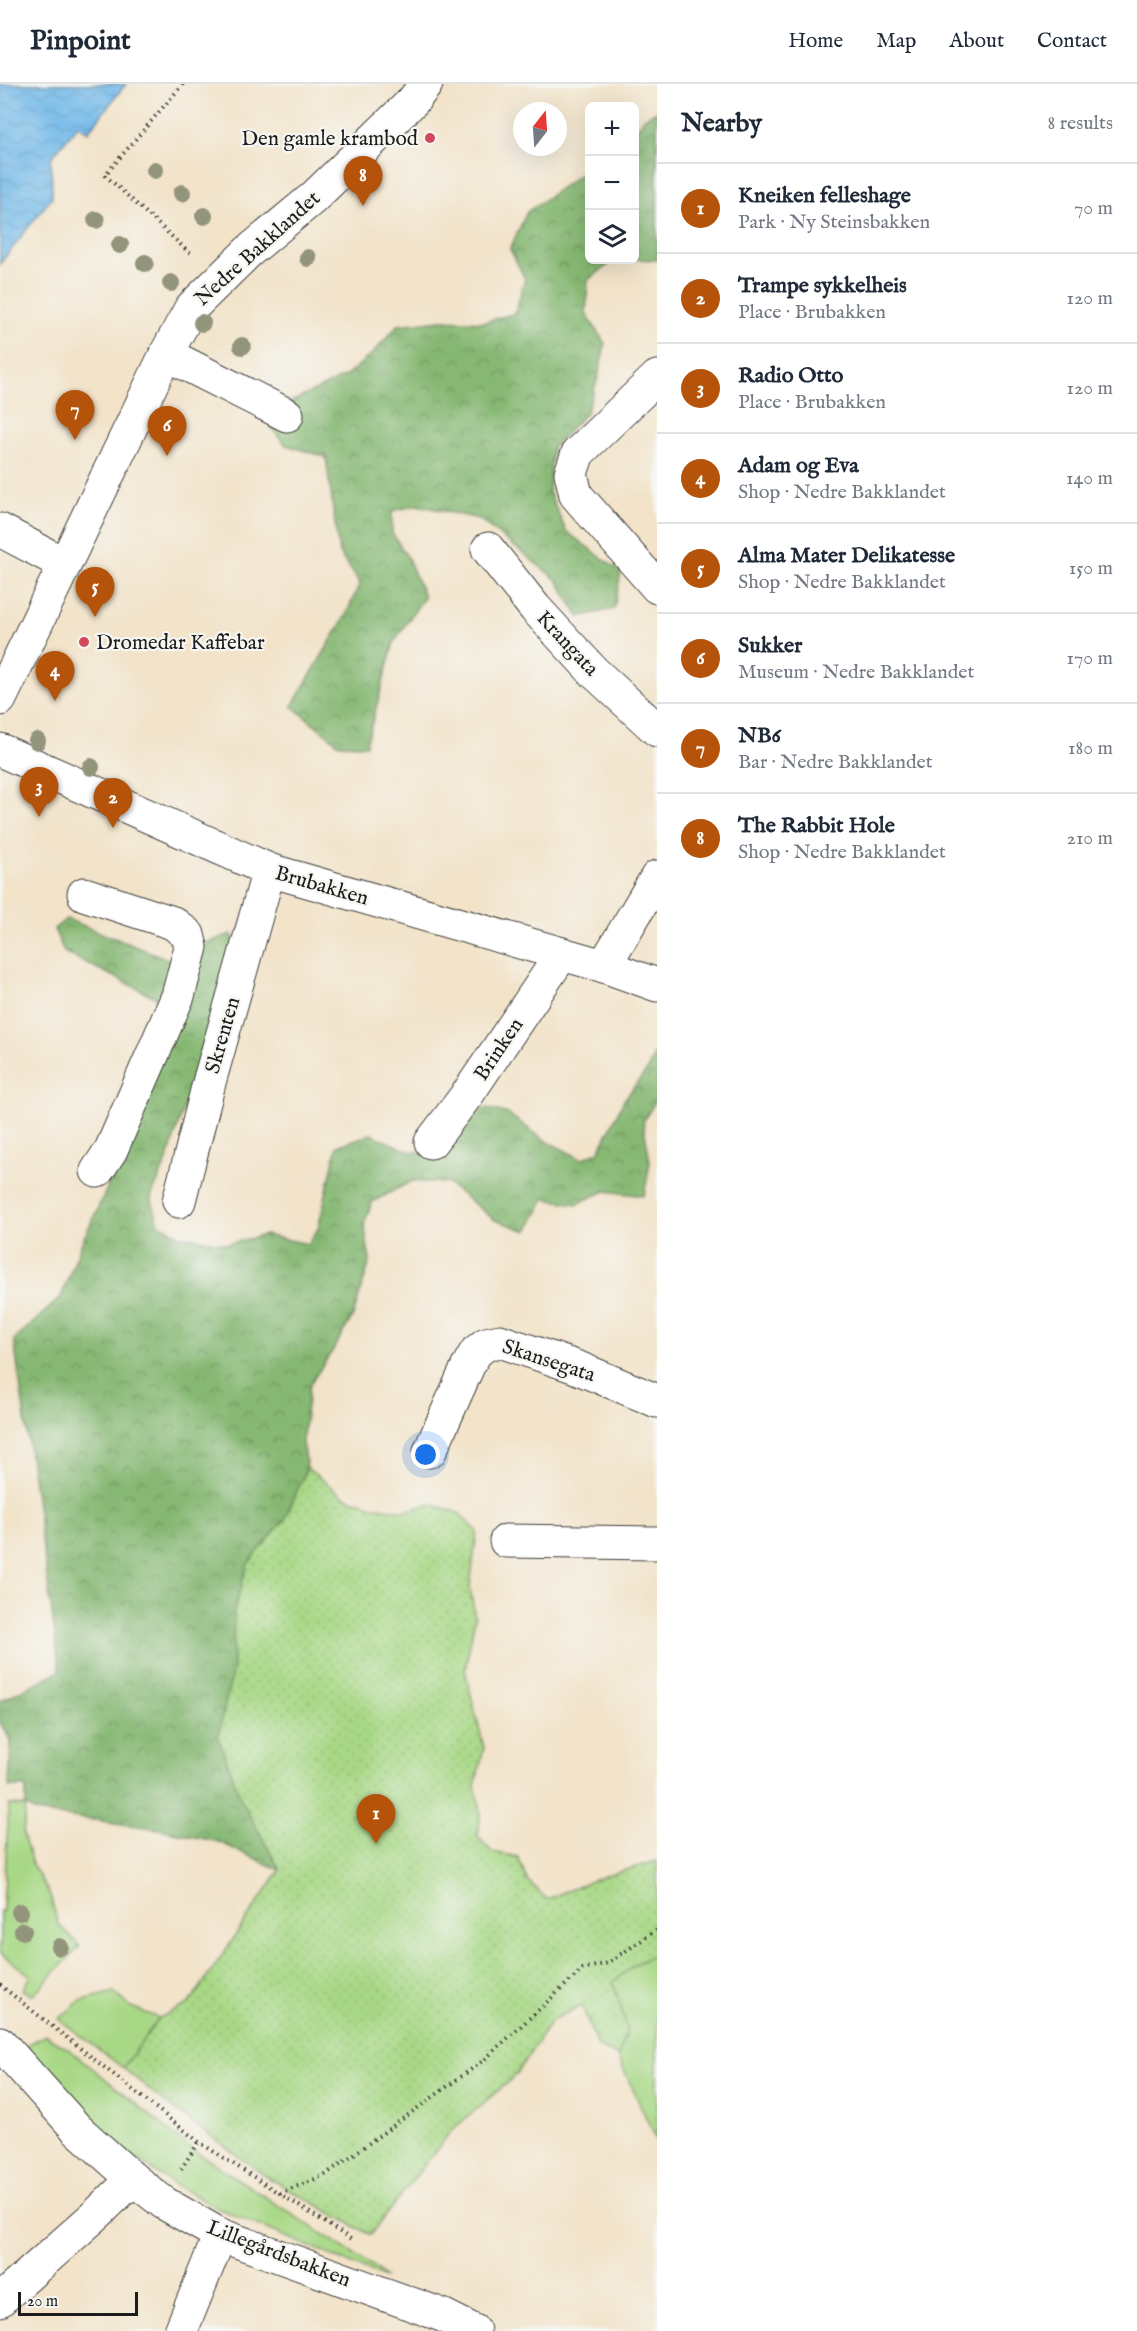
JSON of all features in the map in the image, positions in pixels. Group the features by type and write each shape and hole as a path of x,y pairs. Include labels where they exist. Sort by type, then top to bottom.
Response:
{"street":[{"name":"Nedre Bakklandet","path":"0,699 166,354 191,308 248,252 313,198 410,90"},
{"path":"166,354 287,415"},
{"path":"657,377 578,453 571,473 576,495 657,587"},
{"path":"0,530 64,564"},
{"name":"Krangata","path":"488,549 535,608 593,671 657,729"},
{"name":"Brubakken","path":"0,750 269,870 604,966 657,985"},
{"name":"Skrenten","path":"179,1201 210,1079 269,870"},
{"path":"604,966 657,877"},
{"path":"84,894 173,923 188,935 191,947 178,996 111,1150 97,1171"},
{"name":"Brinken","path":"431,1142 469,1092 562,954"},
{"name":"Skansegata","path":"430,1450 476,1352 486,1344 500,1341 576,1367 657,1401"},
{"path":"506,1541 657,1543"},
{"name":"Lillegårdsbakken","path":"0,2043 77,2129 133,2179 164,2203 220,2235 442,2315 474,2331"},
{"path":"0,2300 133,2179"},
{"path":"181,2331 220,2235"}],"path":[{"path":"183,84 105,175 220,279"},
{"path":"279,2194 325,2175 484,2060 583,1969 608,1963 657,1930"},
{"path":"0,1985 199,2142 358,2244"},
{"path":"177,2174 199,2142"}],"green space":[{"path":"657,111 657,260 639,259 639,126 644,118"},
{"path":"585,171 585,264 610,264 588,280 586,313 605,344 598,378 586,413 552,448 549,492 566,531 621,572 614,609 579,617 557,580 479,519 417,505 392,511 392,533 408,558 424,597 394,642 366,745 339,744 292,706 345,617 360,583 339,553 326,457 286,445 270,426 276,409 346,376 373,353 398,325 442,320 485,322 515,313 525,279 510,249 527,212"},
{"path":"66,919 178,963 200,945 231,934 250,955 185,1103 168,1158 151,1197 159,1224 179,1235 226,1244 265,1235 308,1244 318,1229 337,1146 371,1134 408,1151 440,1154 483,1107 508,1114 546,1141 582,1159 599,1151 624,1100 648,1069 657,1046 657,1098 643,1122 650,1162 644,1196 605,1191 577,1204 545,1199 527,1231 495,1220 447,1183 412,1181 372,1202 364,1224 370,1261 353,1316 310,1384 302,1443 307,1468 285,1519 248,1564 234,1611 233,1669 218,1737 241,1799 280,1870 219,1842 159,1829 36,1812 26,1806 26,1787 9,1787 11,1740 0,1723 0,1701 60,1671 14,1340 61,1297 82,1242 122,1156 163,1001 64,952 54,929"},
{"path":"307,1468 343,1496 373,1506 404,1511 430,1504 459,1513 477,1531 470,1587 475,1617 465,1670 484,1748 475,1786 481,1811 478,1837 492,1852 518,1857 527,1880 547,1899 604,1876 657,1861 657,1953 634,1965 613,1982 627,2028 618,2057 597,2046 582,2005 551,2021 516,2075 451,2131 370,2235 264,2175 167,2104 123,2068 159,2018 189,2004 280,1870 241,1799 218,1737 233,1669 234,1611 248,1564 285,1519"},
{"path":"9,1805 26,1806 23,1835 32,1864 50,1895 58,1924 80,1946 32,1996 23,1989 31,1976 0,1953 0,1911 3,1911"},
{"path":"657,1953 657,2141 618,2057 627,2028 613,1982 634,1965"},
{"path":"114,1992 131,2007 159,2018 123,2068 59,2019 80,2001"},
{"path":"45,2035 70,2050 193,2150 378,2270 386,2278 219,2209 172,2183 125,2151 76,2110 25,2055 26,2046"}],"water":[{"path":"0,84 126,84 88,132 78,125 51,158 52,197 0,264"}],"place":[{"name":"Den gamle krambod","path":"430,138"},
{"name":"The Rabbit Hole","path":"363,206"},
{"name":"NB6","path":"75,440"},
{"name":"Sukker","path":"167,456"},
{"name":"Alma Mater Delikatesse","path":"95,617"},
{"name":"Dromedar Kaffebar","path":"84,642"},
{"name":"Adam og Eva","path":"55,701"},
{"name":"Radio Otto","path":"39,817"},
{"name":"Trampe sykkelheis","path":"113,828"},
{"name":"Kneiken felleshage","path":"376,1844"}]}
